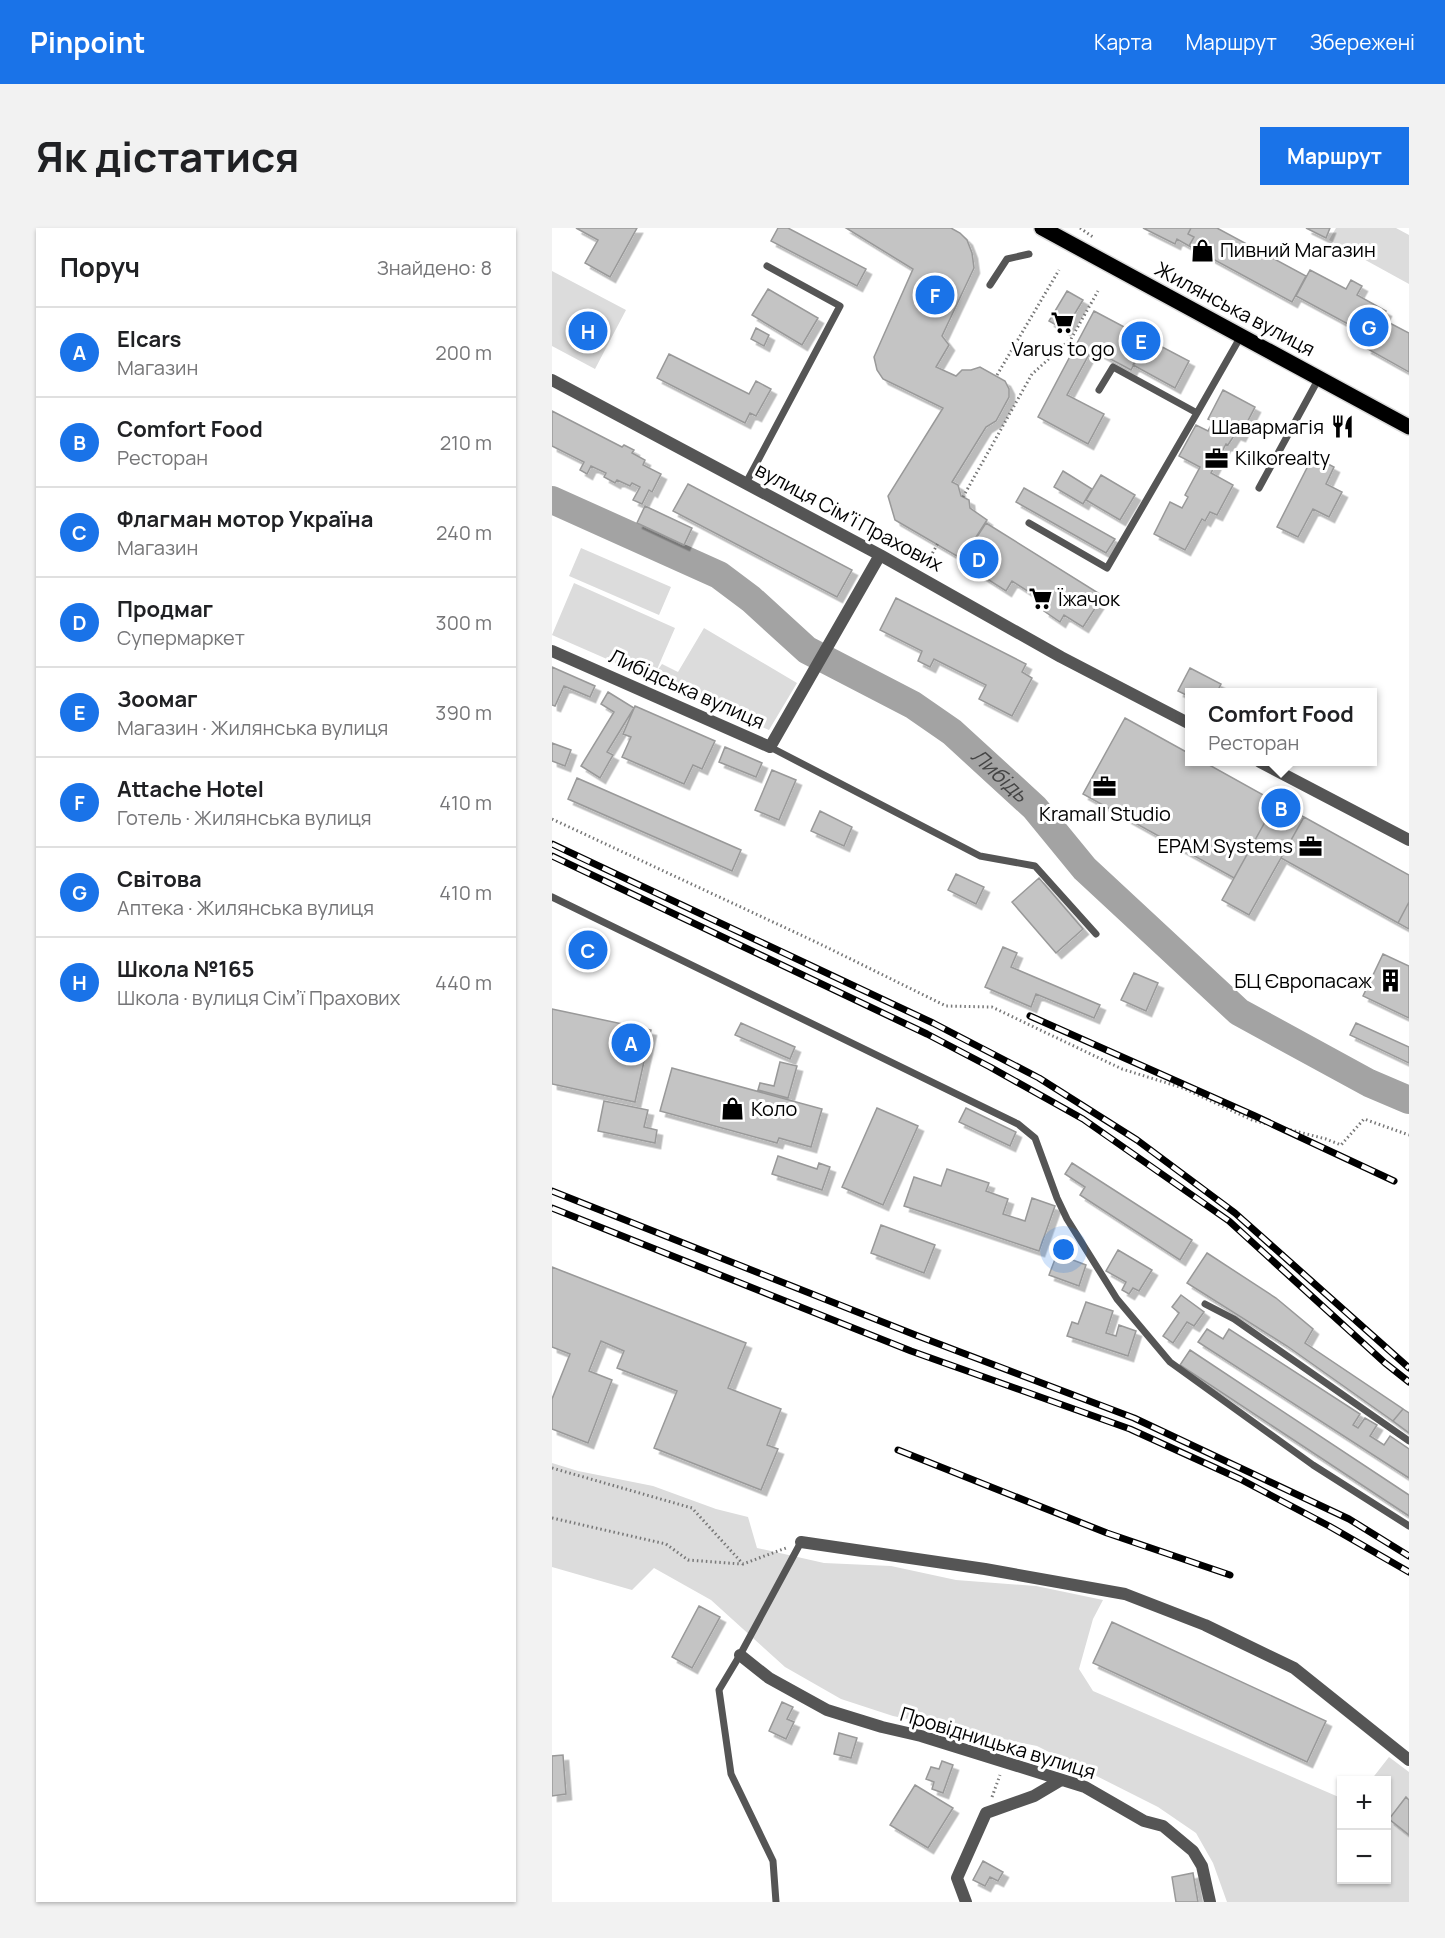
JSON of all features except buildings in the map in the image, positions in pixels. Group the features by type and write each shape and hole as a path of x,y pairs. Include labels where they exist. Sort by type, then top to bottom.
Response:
{"main road":[{"name":"Жилянська вулиця","path":"1042,228 1060,232 1241,336 1409,427"}],"street":[{"name":"вулиця Сімʼї Прахових","path":"552,380 880,555 1061,657 1185,721"},
{"name":"Либідська вулиця","path":"552,651 770,747 880,555"},
{"path":"1268,766 1409,840"},
{"path":"801,1542 985,1569 1125,1594 1205,1625 1294,1668 1409,1760"},
{"name":"Провідницька вулиця","path":"740,1655 769,1678 827,1710 882,1728 921,1736 1085,1787 1144,1821 1162,1826 1193,1851 1202,1866 1210,1902"},
{"path":"966,1902 957,1878 986,1813 1034,1796 1061,1780"}],"lane":[{"path":"990,285 1006,259 1029,254"},
{"path":"746,483 840,306 766,266"},
{"path":"1029,523 1107,568 1241,336"},
{"path":"1099,390 1113,367 1197,413"},
{"path":"1259,488 1319,378"},
{"path":"770,747 980,856 1035,866 1096,934"},
{"path":"552,897 1018,1124 1035,1138 1067,1219 1105,1279 1118,1299 1170,1362 1313,1465 1409,1526"},
{"path":"1205,1304 1234,1319 1409,1441"},
{"path":"776,1902 773,1861 730,1774 719,1690 801,1542"}],"path":[{"path":"1080,228 1094,237"},
{"path":"997,375 1059,270"},
{"path":"963,497 1032,374 1071,339 1098,291"},
{"path":"920,577 938,543"},
{"path":"552,819 818,943 946,1006 992,1007 1122,1069 1183,1088 1252,1120 1341,1145 1364,1119 1409,1135"},
{"path":"552,1468 692,1509 743,1564"},
{"path":"552,1518 666,1544 688,1560 743,1564 801,1542"},
{"path":"986,1813 1005,1763"}],"shaded area":[{"path":"1336,228 1396,228 1409,235 1409,284 1329,240"},
{"path":"552,271 626,310 595,369 552,346"},
{"path":"581,548 671,587 659,615 569,576"},
{"path":"574,583 675,628 655,674 662,664 678,672 704,628 797,683 769,730 552,635"},
{"path":"552,1463 578,1471 653,1486 716,1509 748,1517 757,1548 824,1563 891,1566 956,1580 1036,1586 1103,1600 1093,1619 1079,1669 1093,1691 1337,1796 1337,1884 1391,1884 1391,1776 1374,1776 1389,1757 1409,1772 1409,1902 1227,1902 1213,1863 1196,1833 1158,1807 1037,1746 893,1716 841,1699 785,1667 711,1600 654,1568 632,1590 552,1567"}],"waterway":[{"name":"Либідь","path":"552,500 719,575 751,599 807,650 913,705 952,732 1035,808 1085,869 1239,1012 1369,1083 1409,1100"}],"railway":[{"path":"552,844 933,1023 1039,1078 1137,1140 1235,1213 1409,1368"},
{"path":"552,856 927,1034 1083,1119 1229,1221 1385,1363 1409,1382"},
{"path":"1030,1016 1255,1116 1394,1181"},
{"path":"552,1191 918,1336 1134,1418 1349,1519 1409,1556"},
{"path":"552,1208 911,1351 1130,1429 1240,1479 1409,1572"},
{"path":"898,1450 1107,1533 1230,1575"}],"place":[{"name":"Пивний Магазин","path":"1202,250"},
{"name":"Attache Hotel","path":"935,295"},
{"name":"Varus to go","path":"1063,322"},
{"name":"Світова","path":"1369,327"},
{"name":"Школа №165","path":"588,331"},
{"name":"Зоомаг","path":"1141,341"},
{"name":"Шавармагія","path":"1342,427"},
{"name":"Kilkorealty","path":"1217,458"},
{"name":"Продмаг","path":"979,559"},
{"name":"Їжачок","path":"1040,599"},
{"name":"Kramall Studio","path":"1105,787"},
{"name":"Comfort Food","path":"1281,808"},
{"name":"EPAM Systems","path":"1311,846"},
{"name":"Флагман мотор Україна","path":"588,950"},
{"name":"БЦ Європасаж","path":"1390,981"},
{"name":"Elcars","path":"631,1043"},
{"name":"Коло","path":"733,1109"}]}
